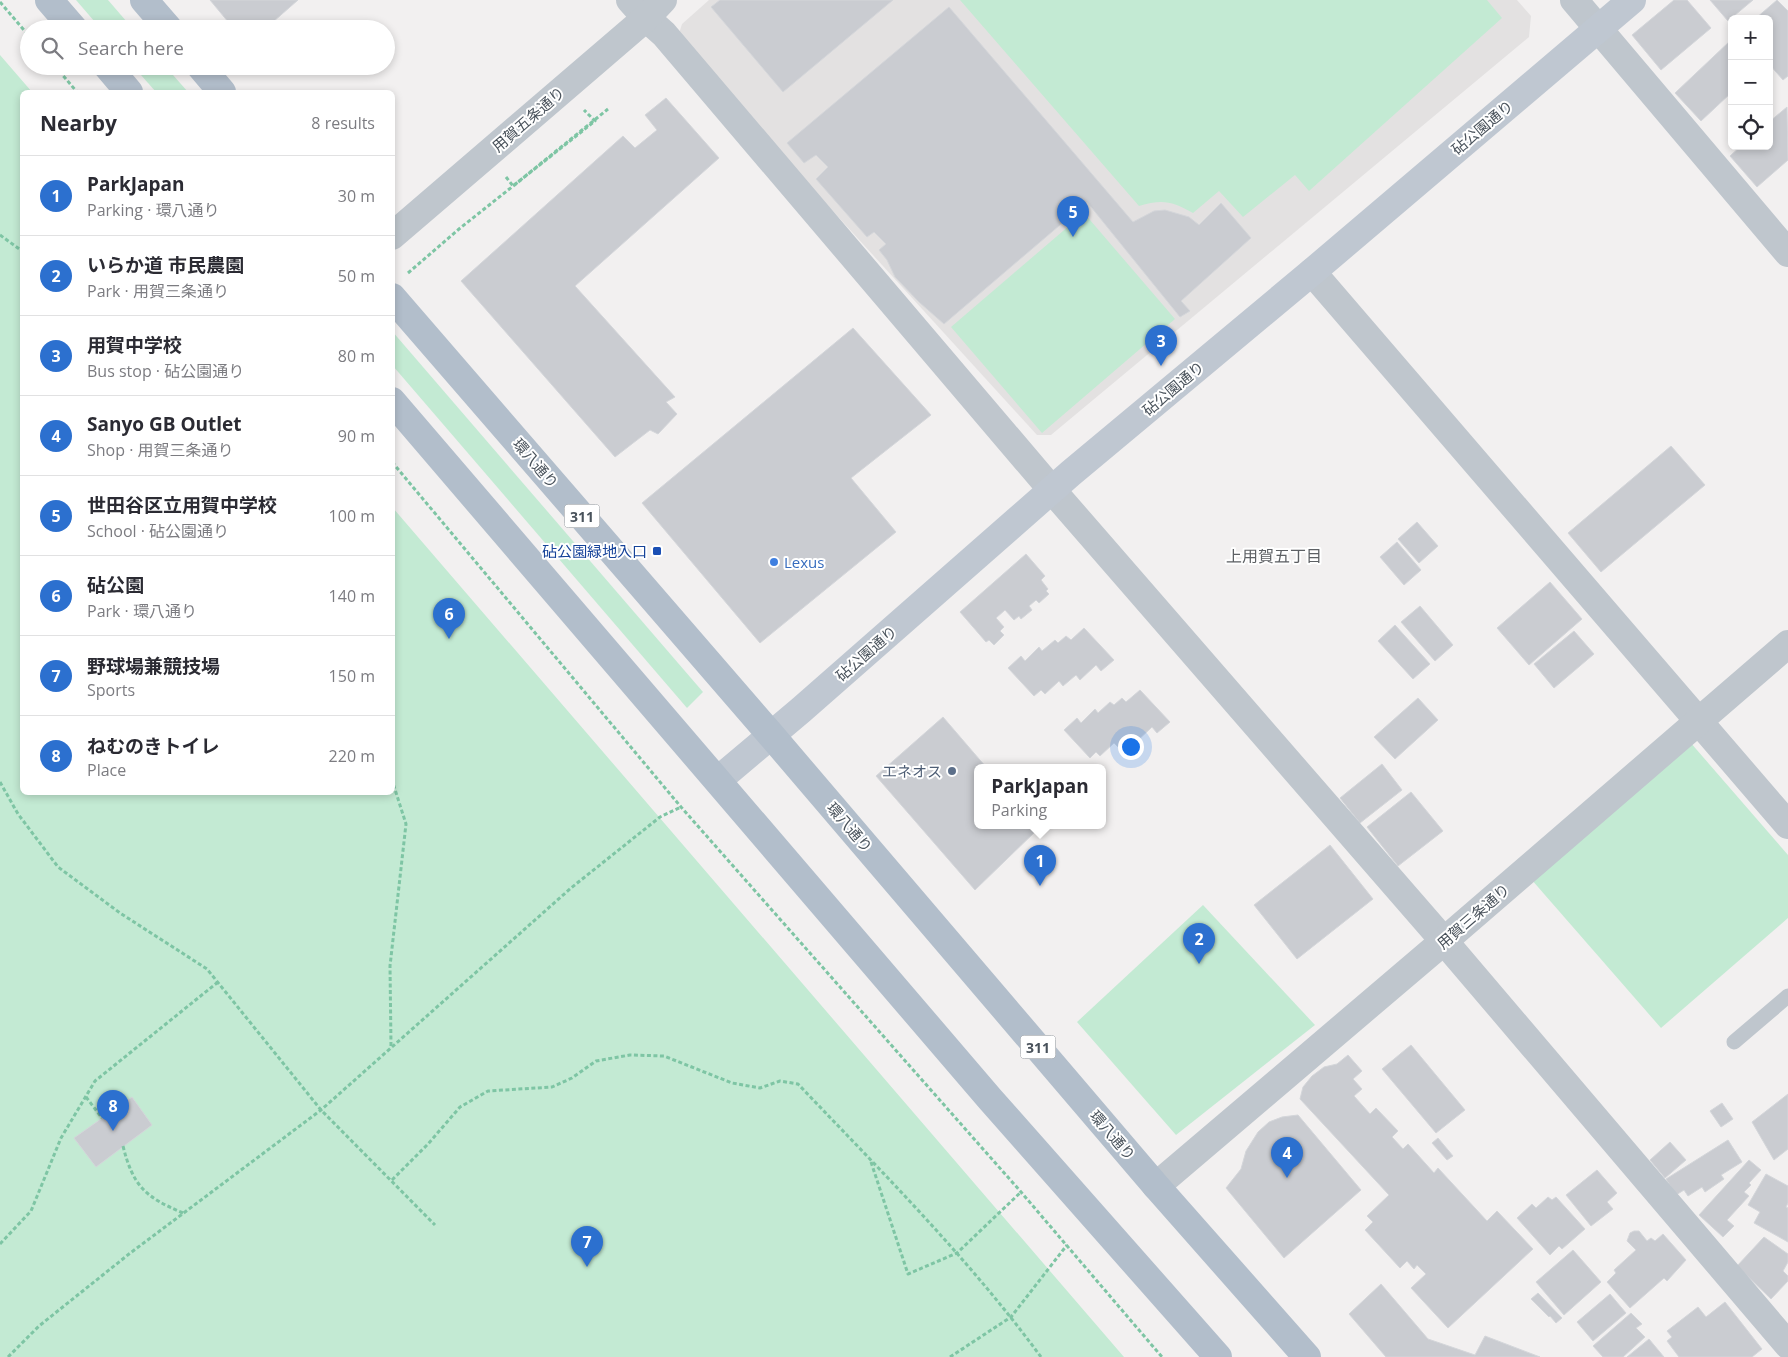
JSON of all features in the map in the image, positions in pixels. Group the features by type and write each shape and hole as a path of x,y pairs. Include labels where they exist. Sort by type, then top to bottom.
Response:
{"main road":[{"path":"49,0 66,20"},
{"path":"144,0 161,20"},
{"path":"115,75 127,90"},
{"path":"208,75 220,90"},
{"name":"環八通り","path":"399,285 771,735 1156,1186 1306,1357"},
{"path":"395,404 990,1099 1218,1357"},
{"name":"311","path":"1280,1326 1323,1357"}],"street":[{"path":"1574,0 1788,253"},
{"name":"砧公園通り","path":"718,780 1052,490 1632,0"},
{"path":"646,6 664,34 1052,490 1444,941 1788,1347 1779,1357"},
{"name":"用賀五条通り","path":"395,233 646,6"},
{"path":"1312,272 1788,825"},
{"name":"用賀三条通り","path":"1156,1186 1444,941 1788,644"}],"lane":[{"path":"1734,1042 1788,996"}],"path":[{"path":"0,2 20,25"},
{"path":"63,75 75,90"},
{"path":"399,285 459,229 595,121 581,107"},
{"path":"501,172 513,186 608,109"},
{"path":"0,235 20,250"},
{"path":"395,466 680,807 1021,1192 1162,1357"},
{"path":"0,782 18,814 58,867 120,913 207,969 320,1110 435,1225"},
{"path":"391,1047 390,966 406,824 395,789"},
{"path":"8,1357 39,1326 183,1213 320,1110 571,888 660,817 680,807"},
{"path":"0,1244 31,1211 61,1138 95,1081 218,982"},
{"path":"392,1180 428,1144 460,1107 488,1091 552,1087 572,1078 596,1061 630,1055 664,1056 732,1084 760,1088 780,1081 798,1084 957,1252 1011,1316 1041,1357"},
{"path":"86,1097 102,1118"},
{"path":"123,1146 128,1167 136,1182 151,1196 166,1206 183,1213"},
{"path":"870,1160 908,1274 957,1252 1021,1192"},
{"path":"950,1357 1011,1316 1067,1245"}],"shaded area":[{"path":"709,0 1517,0 1531,16 1529,37 1051,435 1037,435 677,40 682,24"}],"green space":[{"path":"76,0 108,0 125,20 93,20"},
{"path":"960,0 1487,0 1502,18 1309,191 1295,175 1243,217 1219,191 1193,213 1167,202 1154,202 1139,206"},
{"path":"0,55 30,90 20,90 20,795 395,795 395,510 1124,1357 0,1357"},
{"path":"141,75 173,75 186,90 154,90"},
{"path":"1084,213 1175,319 1042,433 951,327"},
{"path":"395,334 703,692 687,708 395,368"},
{"path":"1690,742 1788,855 1788,918 1661,1028 1531,879"},
{"path":"1203,905 1315,1025 1176,1135 1077,1022"}],"building":[{"path":"210,0 298,0 275,20 227,20"},
{"path":"720,0 893,0 783,92 711,7"},
{"path":"1674,0 1687,0 1711,28 1661,70 1632,35"},
{"path":"1710,0 1753,0 1735,15 1728,15 1728,21"},
{"path":"1777,0 1788,11 1788,76 1783,80 1773,69 1773,15 1760,15"},
{"path":"949,7 1133,222 1154,211 1165,210 1189,217 1199,225 1221,203 1251,238 1181,301 1190,311 1180,317 1087,202 944,324 895,277 887,260 879,250 886,244 874,232 867,237 816,179 828,167 816,155 804,163 787,143"},
{"path":"1728,43 1728,96 1701,121 1675,93"},
{"path":"666,98 719,158 575,286 675,397 666,402 677,414 658,434 650,430 615,457 461,281 623,136 635,148 657,130 645,115"},
{"path":"1787,107 1788,160 1757,187 1730,156 1737,150 1773,150 1773,119"},
{"path":"853,328 931,415 851,478 896,532 760,643 642,503"},
{"path":"1671,446 1705,485 1601,572 1568,533"},
{"path":"1417,522 1438,546 1419,563 1398,539"},
{"path":"1397,542 1421,570 1404,585 1380,557"},
{"path":"1026,554 1045,576 1041,580 1048,589 1046,591 1049,594 1039,603 1036,600 1029,606 1032,610 1021,619 1019,616 1014,620 1005,610 996,618 1004,627 1000,631 1004,635 994,645 989,640 986,642 960,612"},
{"path":"1550,582 1582,619 1529,665 1497,628"},
{"path":"1420,606 1453,645 1435,661 1401,622"},
{"path":"1395,625 1430,664 1413,679 1378,641"},
{"path":"1084,628 1114,660 1101,671 1096,665 1080,680 1076,675 1063,686 1059,681 1045,694 1041,690 1034,696 1008,668 1021,656 1025,661 1039,647 1042,651 1055,640 1058,643 1066,636 1071,640"},
{"path":"1574,631 1594,654 1554,688 1534,664"},
{"path":"1140,690 1170,722 1157,733 1152,727 1136,742 1131,737 1119,748 1114,743 1100,756 1096,752 1090,758 1064,730 1077,718 1081,723 1095,709 1098,713 1110,702 1114,705 1122,698 1126,702"},
{"path":"1418,698 1438,720 1395,759 1374,737"},
{"path":"943,717 983,764 974,764 974,829 1038,829 975,890 876,776"},
{"path":"1382,764 1402,790 1360,823 1340,798"},
{"path":"1411,792 1443,831 1398,866 1367,827"},
{"path":"1330,845 1373,899 1297,959 1254,905"},
{"path":"1411,1045 1465,1110 1436,1133 1382,1069"},
{"path":"1348,1055 1362,1071 1353,1079 1362,1089 1354,1096 1370,1114 1376,1108 1398,1131 1392,1137 1403,1149 1408,1144 1434,1173 1438,1168 1487,1221 1497,1211 1533,1249 1448,1328 1411,1288 1426,1274 1417,1265 1414,1269 1407,1261 1400,1268 1365,1230 1373,1222 1367,1216 1389,1195 1300,1099 1303,1087 1312,1076 1324,1067 1337,1064"},
{"path":"1788,1094 1788,1149 1774,1160 1752,1122"},
{"path":"132,1097 152,1125 96,1167 74,1138"},
{"path":"1722,1103 1733,1119 1721,1127 1710,1111"},
{"path":"1298,1115 1361,1190 1284,1258 1226,1188 1241,1169 1246,1151 1258,1132 1269,1122 1282,1117"},
{"path":"1438,1138 1453,1156 1447,1160 1432,1143"},
{"path":"1728,1140 1742,1162 1721,1175 1724,1179 1705,1192 1702,1187 1688,1196 1684,1190 1676,1195 1666,1179"},
{"path":"1670,1142 1686,1160 1665,1178 1650,1160"},
{"path":"1749,1160 1761,1170 1749,1183 1751,1185 1744,1192 1749,1196 1727,1220 1734,1226 1723,1237 1699,1215"},
{"path":"1597,1170 1617,1193 1607,1202 1613,1209 1591,1226 1566,1195"},
{"path":"1766,1174 1788,1186 1788,1203 1786,1207 1788,1208 1788,1242 1754,1223 1760,1212 1748,1205"},
{"path":"1548,1197 1552,1200 1556,1197 1585,1229 1562,1249 1559,1246 1550,1255 1517,1218 1532,1204 1536,1208"},
{"path":"1639,1231 1647,1241 1651,1238 1655,1241 1663,1234 1686,1260 1667,1281 1664,1278 1630,1308 1607,1282 1616,1273 1614,1270 1636,1250 1627,1241 1630,1233"},
{"path":"1764,1237 1788,1254 1788,1262 1783,1271 1788,1276 1788,1281 1771,1299 1737,1266"},
{"path":"1573,1250 1601,1282 1564,1315 1536,1282"},
{"path":"1381,1284 1428,1339 1475,1355 1485,1336 1540,1357 1386,1357 1349,1314"},
{"path":"1538,1293 1562,1318 1556,1323 1531,1299"},
{"path":"1610,1294 1626,1313 1593,1341 1577,1322"},
{"path":"1725,1302 1762,1349 1752,1357 1679,1357 1667,1341 1672,1337 1667,1331 1698,1307 1706,1317"},
{"path":"1631,1313 1642,1324 1636,1328 1645,1337 1623,1357 1603,1357 1593,1346"},
{"path":"1649,1339 1664,1357 1627,1357"}],"place":[{"name":"世田谷区立用賀中学校","path":"1073,237"},
{"name":"用賀中学校","path":"1161,366"},
{"name":"砧公園緑地入口","path":"657,551"},
{"name":"Lexus","path":"774,562"},
{"name":"砧公園","path":"449,639"},
{"name":"エネオス","path":"952,771"},
{"name":"ParkJapan","path":"1040,886"},
{"name":"いらか道 市民農園","path":"1199,964"},
{"name":"ねむのきトイレ","path":"113,1131"},
{"name":"Sanyo GB Outlet","path":"1287,1178"},
{"name":"野球場兼競技場","path":"587,1267"}],"district":[{"name":"上用賀五丁目","path":"1274,556"}]}
